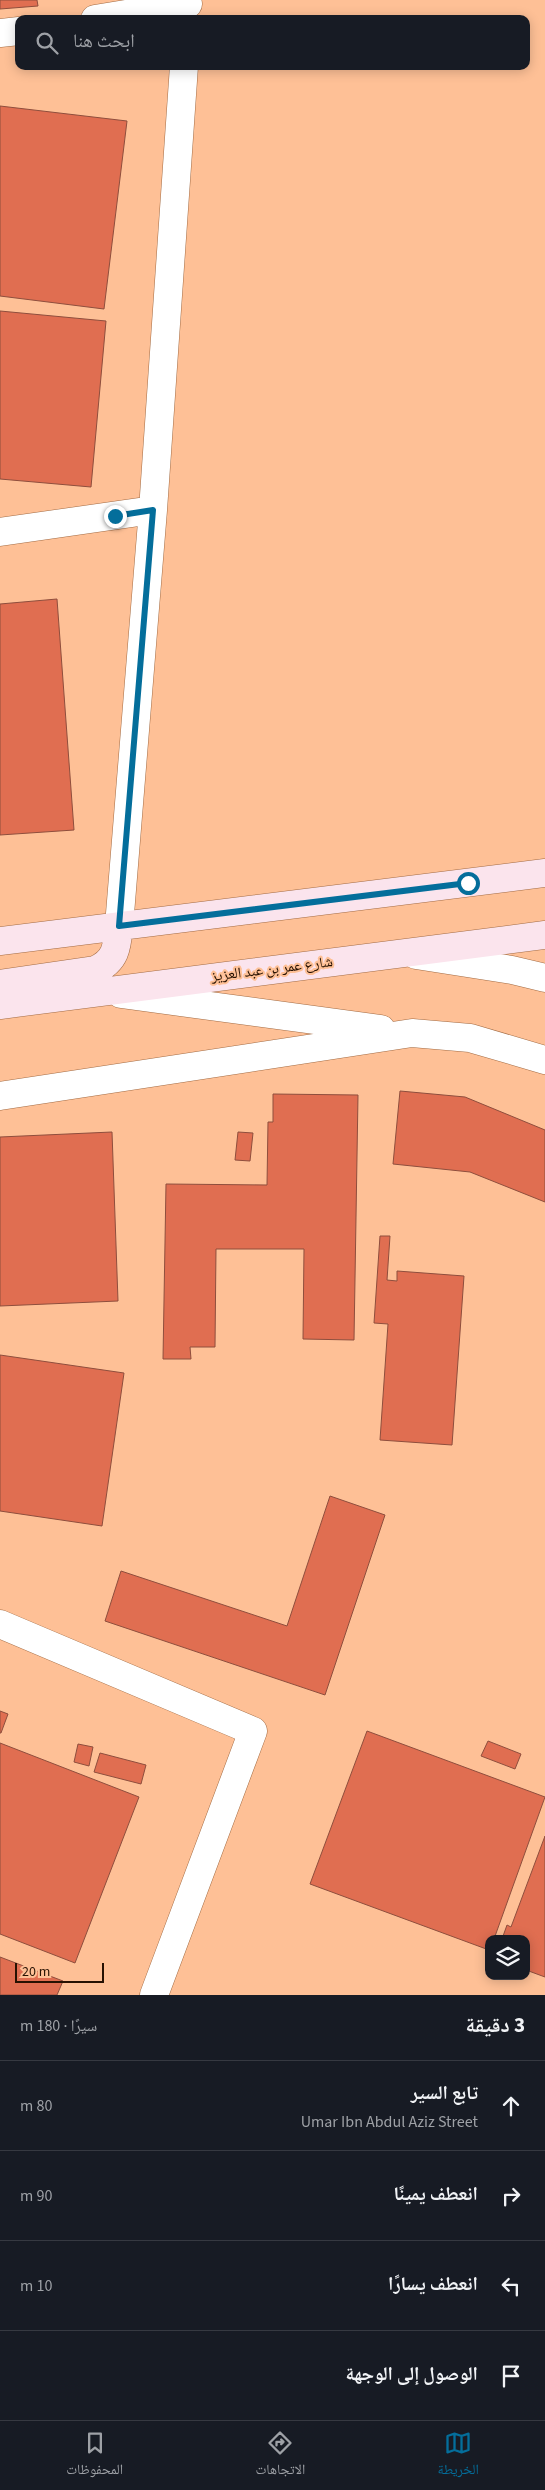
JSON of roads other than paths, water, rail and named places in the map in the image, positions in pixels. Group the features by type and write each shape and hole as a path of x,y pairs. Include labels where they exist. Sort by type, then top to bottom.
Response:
{"main road":[{"path":"0,941 545,873"},
{"path":"0,984 95,970 105,966 113,958 117,947 119,926"},
{"name":"شارع عمر بن عبد العزيز","path":"0,1005 545,935"}],"street":[{"path":"129,15 188,8"},
{"path":"0,34 15,32"},
{"path":"119,926 153,510 184,70"},
{"path":"0,532 153,510"},
{"path":"402,952 512,970 545,978"},
{"path":"105,991 412,1033 470,1038 545,1060"},
{"path":"0,1096 412,1033"},
{"path":"0,1624 252,1731 154,1995"}]}
